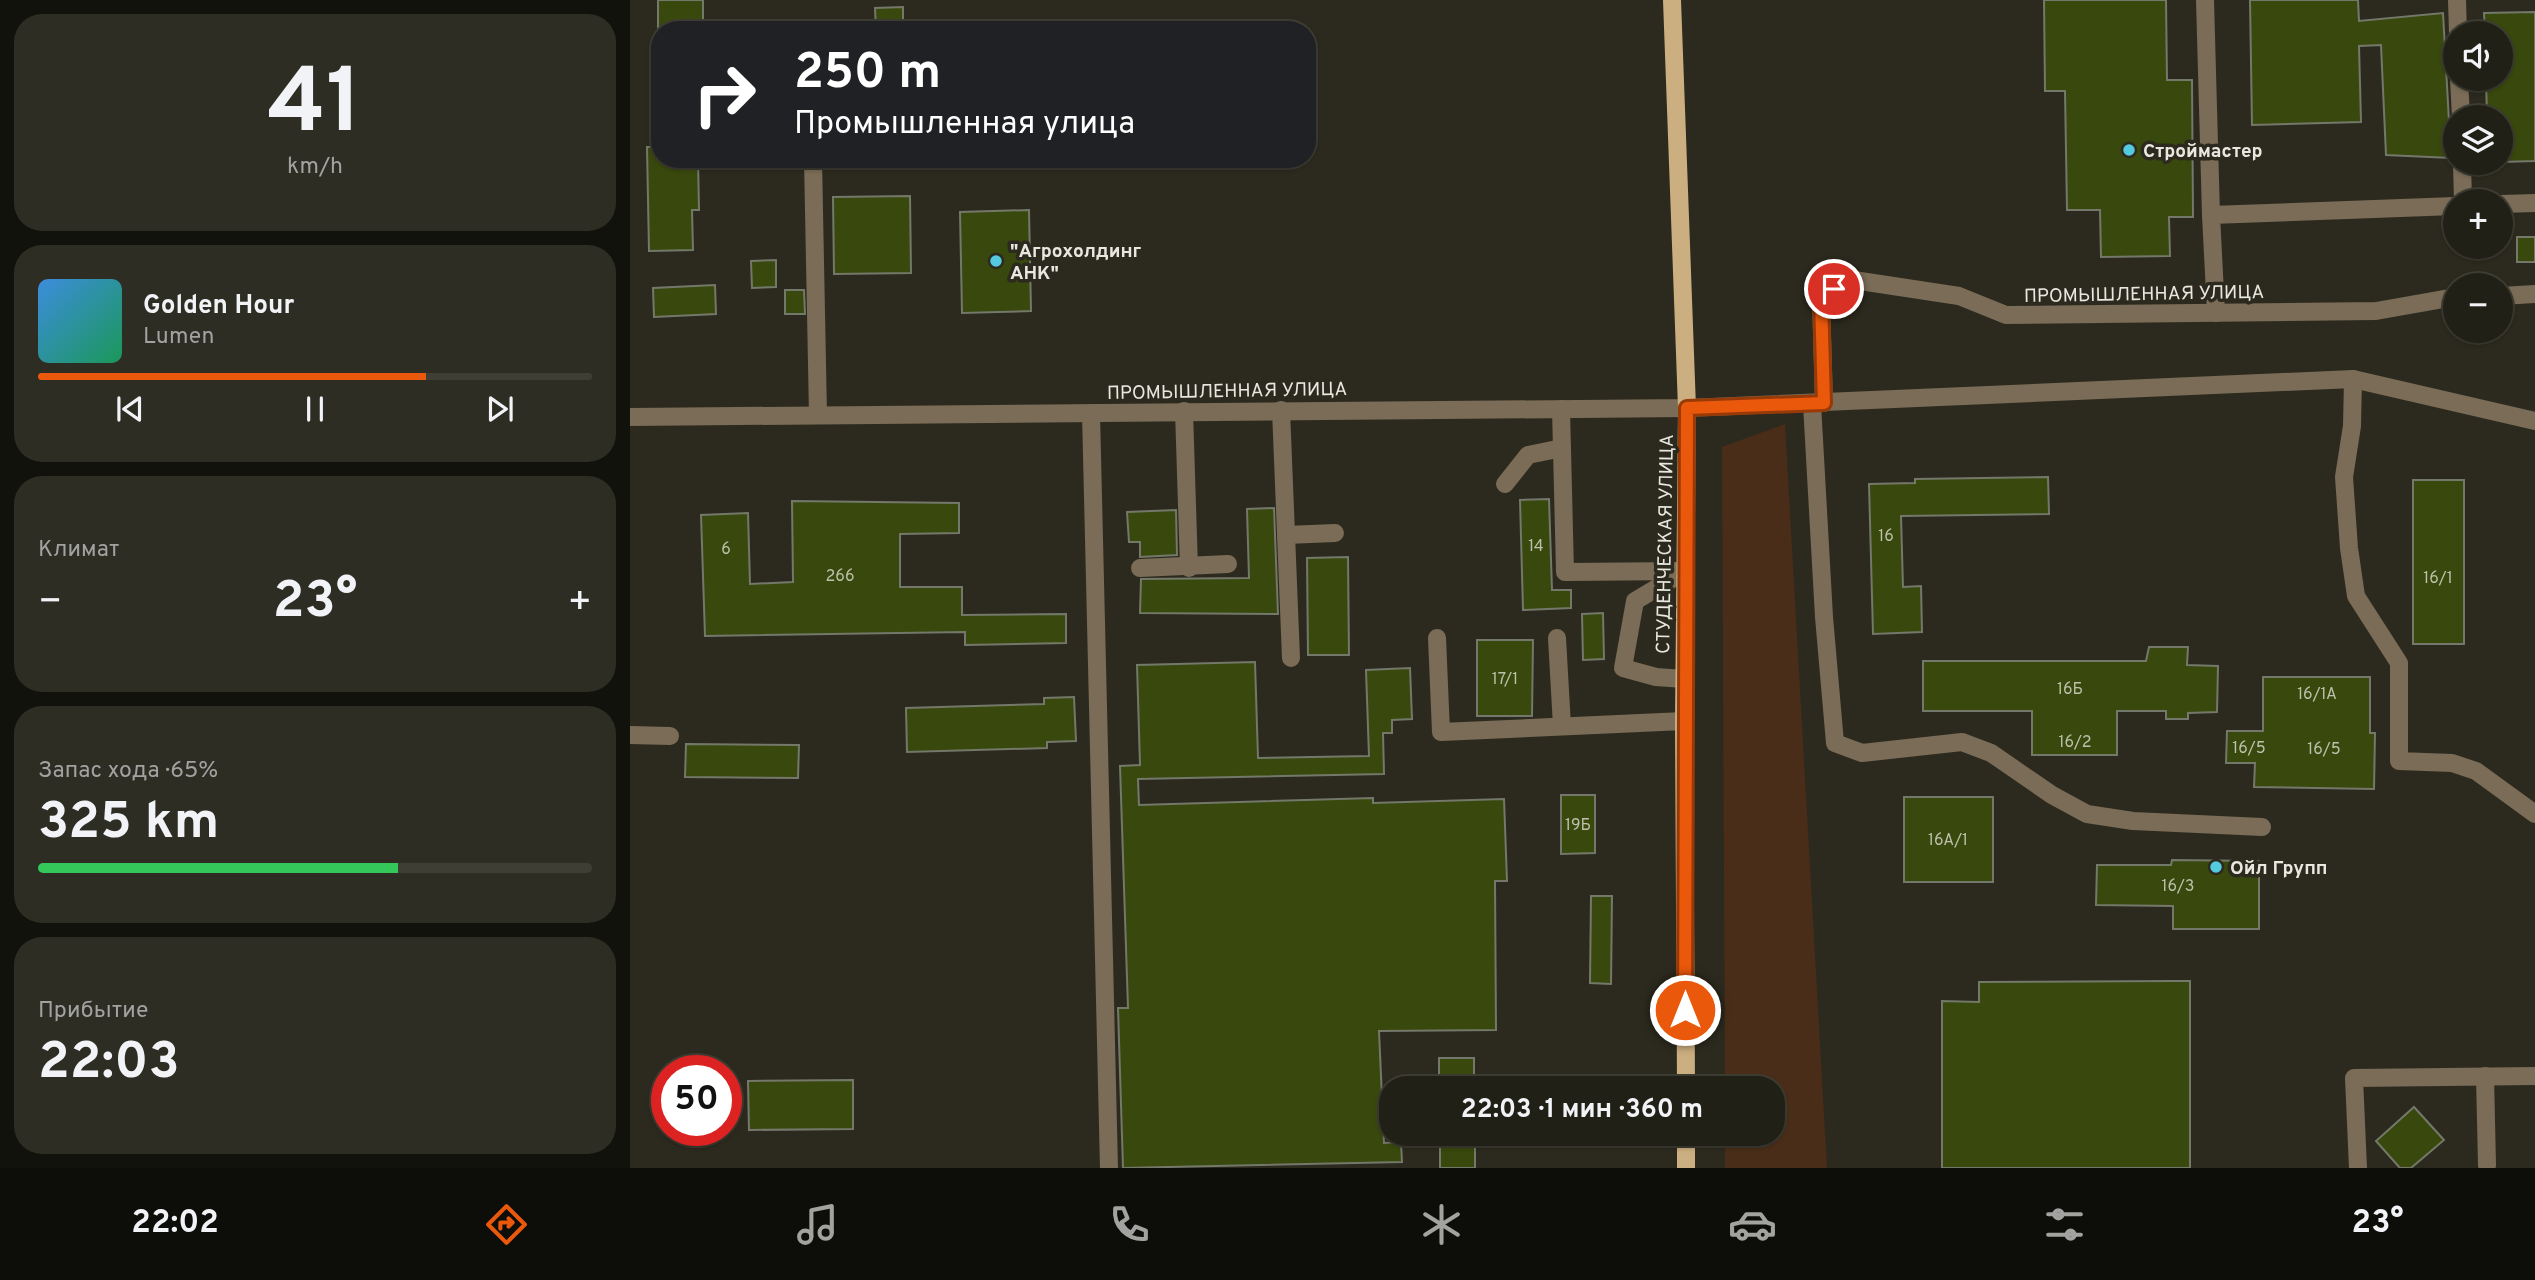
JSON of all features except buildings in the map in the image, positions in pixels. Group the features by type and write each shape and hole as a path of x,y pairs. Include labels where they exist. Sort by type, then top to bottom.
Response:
{"main road":[{"name":"СТУДЕНЧЕСКАЯ УЛИЦА","path":"1672,0 1687,408 1684,679 1686,1076"},
{"path":"1686,1146 1686,1168"}],"street":[{"path":"2205,0 2216,313"},
{"path":"2457,0 2458,21"},
{"path":"813,168 818,415"},
{"path":"2513,204 2535,203"},
{"path":"2211,215 2443,206"},
{"name":"ПРОМЫШЛЕННАЯ УЛИЦА","path":"1818,403 1821,299 1847,279 1959,296 2006,315 2376,311 2443,299"},
{"path":"2513,295 2535,294"},
{"name":"ПРОМЫШЛЕННАЯ УЛИЦА","path":"630,418 1687,408 2353,379 2535,421"},
{"path":"2353,379 2352,426 2344,477 2356,596 2399,663 2399,761 2452,764 2476,771 2535,814"},
{"path":"1818,403 1824,617 1835,743 1862,753 1962,742 1991,753 2052,795 2087,814 2133,821 2262,827"},
{"path":"1561,409 1565,572 1685,571"},
{"path":"1281,410 1291,658"},
{"path":"1184,411 1189,568"},
{"path":"1091,413 1110,1168"},
{"path":"1505,484 1528,454 1562,448"},
{"path":"1286,535 1335,533"},
{"path":"1140,568 1189,568 1228,564"},
{"path":"1684,679 1656,677 1623,668 1635,601 1685,571"},
{"path":"1437,638 1441,732 1684,721"},
{"path":"1557,638 1562,726"},
{"path":"630,735 670,736"},
{"path":"2485,1076 2487,1167"},
{"path":"2358,1168 2354,1078 2535,1076"}],"shaded area":[{"path":"1785,424 1827,1168 1725,1168 1725,1146 1785,1146 1785,1076 1725,1076 1722,447"}],"place":[{"name":"Строймастер","path":"2129,150"},
{"name":"\"Агрохолдинг АНК\"","path":"996,261"},
{"name":"Ойл Групп","path":"2216,867"}],"route":[{"path":"1685,1010 1687,408 1824,403 1821,299 1834,289"}]}
